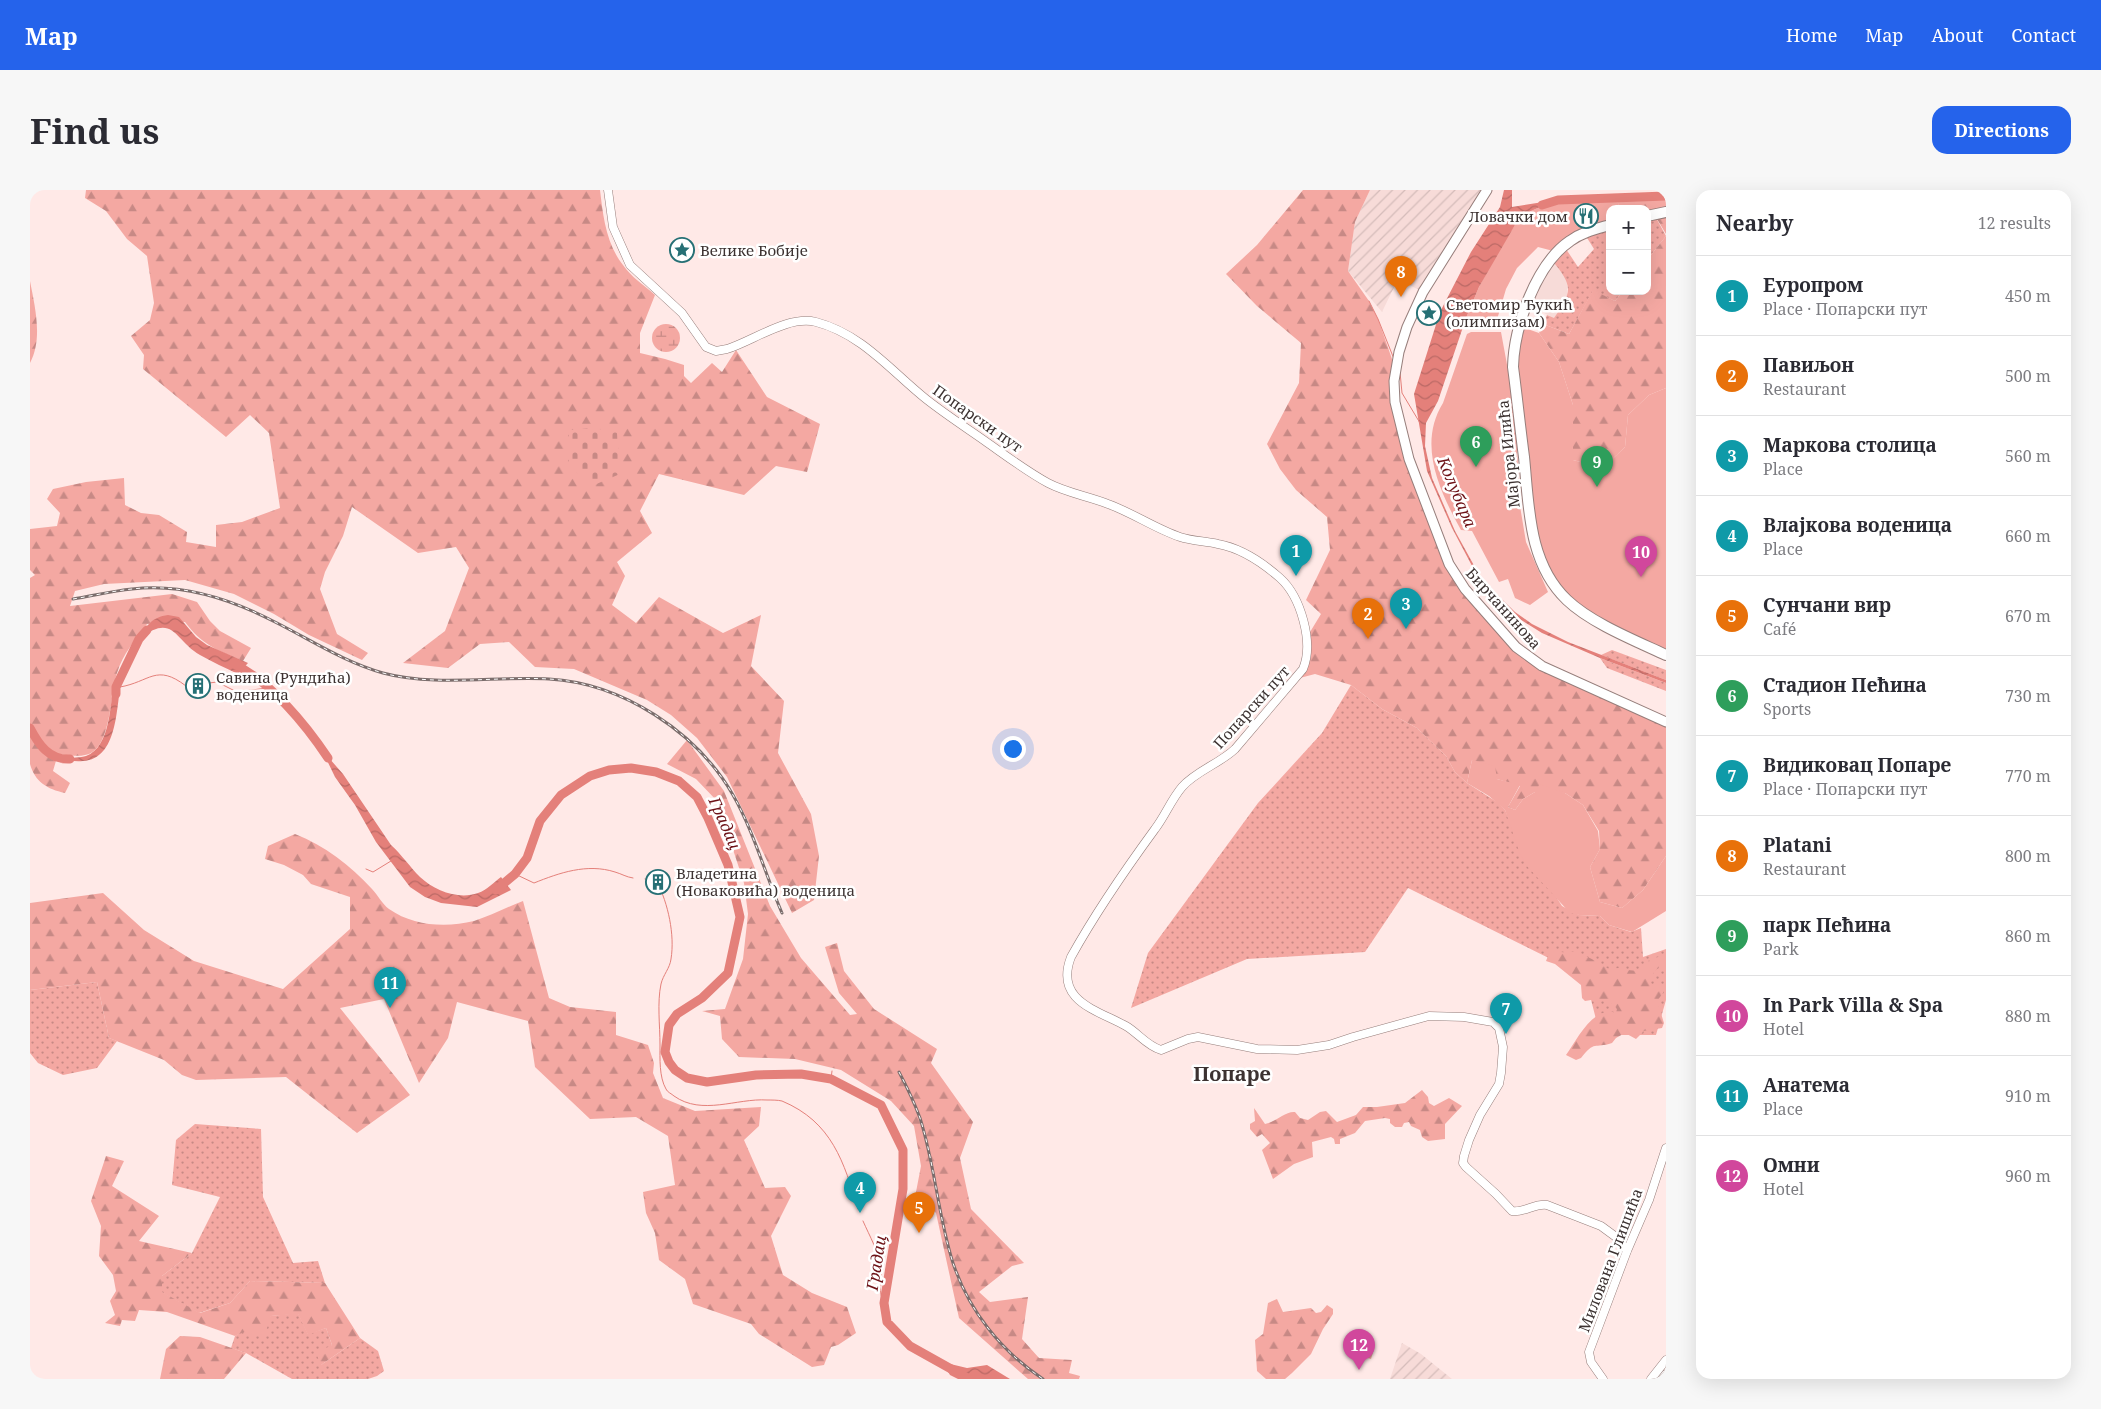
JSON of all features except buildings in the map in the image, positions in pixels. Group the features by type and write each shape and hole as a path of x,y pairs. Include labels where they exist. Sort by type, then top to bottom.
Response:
{"main road":[{"name":"Бирчанинова","path":"1487,190 1423,292 1407,327 1399,352 1394,381 1394,396 1409,459 1449,564 1465,589 1516,647 1542,666 1666,722"},
{"path":"1651,215 1666,212"},
{"name":"Мајора Илића","path":"1606,227 1578,236 1557,252 1545,268 1519,326 1514,349 1514,367 1531,525 1537,551 1544,569 1566,599 1580,610 1624,636 1666,655"}],"street":[{"name":"Попарски пут","path":"608,190 614,227 630,265 687,318 708,348 716,351 727,349 799,321 814,322 836,329 869,349 937,407 1047,482 1066,491 1108,504 1182,538 1232,548 1260,563 1283,580 1298,606 1306,630 1307,653 1303,669 1235,749 1190,780 1176,794 1156,828 1121,876 1075,951 1068,966 1068,984 1075,996 1084,1005 1126,1026 1149,1044 1161,1050 1198,1037 1257,1049 1297,1050 1329,1045 1353,1036 1429,1016 1492,1022 1499,1028 1503,1047 1500,1079 1480,1115 1469,1140 1464,1163 1512,1211 1520,1211 1540,1204 1547,1205 1596,1223 1616,1237"},
{"name":"Милована Глишића","path":"1603,1379 1591,1362 1589,1352 1627,1251 1649,1200 1666,1148"},
{"path":"1616,1237 1634,1238"},
{"path":"1616,1237 1627,1251"},
{"path":"1651,1379 1666,1360"},
{"path":"1662,1379 1666,1374"}],"shaded area":[{"path":"1370,190 1484,190 1421,291 1398,279 1382,312 1348,271 1355,222"},
{"path":"1551,259 1567,279 1567,300 1554,319 1528,303"},
{"path":"1402,1343 1421,1354 1452,1379 1390,1379"}],"green space":[{"path":"86,190 600,190 606,229 617,257 630,273 655,295 640,333 640,353 684,365 684,376 691,383 712,363 722,372 736,350 767,397 820,424 807,472 776,466 744,495 659,474 640,511 652,533 617,562 625,576 612,605 636,623 659,597 723,633 761,615 751,666 784,701 778,753 811,814 819,856 814,900 792,913 727,777 697,738 671,715 647,700 574,669 535,667 509,642 480,644 448,668 403,663 445,631 469,568 456,547 418,553 352,507 343,536 325,572 320,589 337,634 368,653 362,660 309,635 274,614 234,594 185,580 104,584 75,591 70,606 172,594 197,602 210,621 220,631 251,648 243,661 204,642 185,622 147,624 130,647 117,673 108,720 100,743 94,751 85,755 58,754 53,771 70,783 65,793 43,784 35,776 30,764 30,578 35,575 30,570 30,529 57,526 60,513 47,499 53,489 86,482 124,478 125,505 141,513 159,515 187,532 186,542 216,547 216,525 242,522 280,508 269,433 250,415 226,437 143,369 144,355 131,336 150,320 154,303 147,256 127,239 106,211 85,198"},
{"path":"1303,190 1370,190 1355,222 1348,271 1369,301 1378,319 1392,359 1397,360 1397,412 1449,564 1528,658 1666,722 1666,856 1643,890 1622,908 1600,902 1590,867 1600,849 1599,831 1583,805 1565,793 1535,792 1523,799 1515,810 1508,807 1520,786 1497,779 1472,760 1467,783 1455,772 1446,756 1417,728 1382,709 1351,685 1315,674 1296,679 1300,673 1307,637 1321,614 1306,600 1330,550 1327,517 1296,490 1280,469 1267,444 1299,383 1301,343 1257,306 1226,274 1257,245"},
{"path":"1666,196 1666,234 1654,214 1651,215 1651,205 1618,205 1617,197"},
{"path":"1617,197 1618,205 1606,205 1606,227 1557,252 1538,247 1517,268 1506,289 1496,323 1466,318 1479,287 1515,225 1531,211 1556,200"},
{"path":"1654,214 1666,236 1651,255 1651,250 1651,215"},
{"path":"1606,226 1606,295 1620,295 1615,301 1593,291 1569,334 1543,324 1547,315 1554,318 1565,301 1568,288 1563,275 1551,259 1564,246 1578,267 1594,249 1584,233"},
{"path":"1666,236 1666,388 1649,395 1628,415 1625,447 1603,468 1573,460 1573,405 1559,362 1539,333 1543,324 1569,334 1593,290 1615,301 1620,295 1651,295 1651,255"},
{"path":"30,281 36,312 37,333 34,354 30,363"},
{"path":"666,324 676,328 680,338 676,348 666,352 656,348 652,338 656,328"},
{"path":"1519,326 1539,333 1559,362 1573,405 1573,460 1603,468 1625,447 1628,415 1649,395 1666,388 1666,655 1566,599 1534,541 1513,355"},
{"path":"1471,332 1501,332 1515,408 1520,506 1526,542 1548,592 1530,605 1515,598 1508,579 1499,582 1472,531 1461,530 1439,484 1434,468 1432,435 1435,419 1443,403 1467,334"},
{"path":"593,428 617,432 620,474 594,485 569,467 569,430"},
{"path":"1612,650 1666,670 1666,680 1601,655"},
{"path":"1600,658 1666,683 1666,691 1607,668"},
{"path":"1351,685 1382,709 1417,728 1446,756 1455,772 1467,783 1497,802 1505,810 1514,831 1562,906 1579,915 1600,916 1609,925 1631,932 1641,928 1643,957 1666,949 1666,1000 1656,1035 1600,1035 1585,976 1408,888 1365,952 1247,959 1131,1008 1148,953 1258,803 1322,733"},
{"path":"687,740 724,791 770,906 801,958 850,1015 857,1014 839,993 825,947 837,943 844,971 874,1009 937,1049 931,1063 973,1122 960,1158 971,1209 1024,1263 1012,1266 979,1292 990,1302 1028,1297 1022,1339 1039,1358 1072,1360 1069,1373 1080,1376 1079,1379 1028,1379 959,1318 936,1213 916,1192 921,1166 914,1126 891,1101 841,1070 795,1059 739,1057 722,1039 720,1016 702,1011 725,1009 743,959 748,914 744,883 717,801 696,779 667,764"},
{"path":"1472,760 1495,766 1497,779 1520,785 1508,807 1515,810 1523,799 1535,792 1540,784 1565,793 1583,805 1598,831 1600,849 1590,867 1600,902 1622,908 1643,890 1666,856 1666,911 1632,932 1609,925 1600,916 1570,913 1526,865 1520,854 1505,810 1489,796 1467,783"},
{"path":"295,834 317,844 346,864 364,880 387,907 408,919 441,925 463,923 480,919 523,901 549,998 570,1007 616,1012 616,1035 648,1045 654,1063 653,1073 663,1098 695,1111 761,1107 759,1126 744,1140 765,1188 785,1187 791,1196 771,1236 783,1275 812,1293 847,1307 856,1333 838,1345 831,1347 824,1365 812,1367 759,1334 751,1324 693,1304 685,1279 659,1260 655,1233 646,1213 643,1192 675,1185 668,1136 636,1117 590,1119 535,1067 528,1021 457,1002 448,1038 419,1083 384,999 340,1008 410,1095 357,1133 286,1077 196,1080 182,1075 164,1060 109,1038 97,982 30,990 30,903 103,893 144,930 194,961 283,989 350,929 350,897 311,884 303,875 284,865 265,859 268,846"},
{"path":"1550,951 1579,953 1610,970 1622,967 1627,970 1639,971 1646,966 1649,960 1661,956 1666,958 1666,965 1660,965 1648,980 1651,984 1663,984 1663,993 1657,1001 1664,1023 1662,1028 1644,1031 1636,1039 1625,1033 1616,1038 1612,1043 1592,1047 1581,1058 1576,1060 1566,1055 1586,1025 1600,1014 1616,1013 1617,1009 1607,1001 1585,1001 1582,998 1581,985 1555,964 1546,961"},
{"path":"97,982 109,1038 117,1041 97,1068 63,1075 38,1063 30,1053 30,990"},
{"path":"1422,1090 1428,1097 1429,1103 1434,1106 1449,1098 1462,1106 1445,1124 1445,1139 1428,1141 1422,1137 1420,1130 1411,1126 1409,1122 1404,1123 1402,1127 1395,1127 1390,1123 1390,1119 1385,1118 1365,1121 1355,1133 1340,1139 1340,1144 1335,1144 1334,1139 1331,1137 1312,1142 1313,1157 1294,1164 1273,1179 1262,1150 1270,1143 1262,1134 1257,1137 1250,1129 1250,1124 1255,1121 1254,1108 1265,1124 1291,1112 1295,1112 1300,1118 1308,1120 1320,1112 1326,1111 1337,1122 1356,1115 1363,1107 1405,1103"},
{"path":"195,1124 261,1129 263,1197 293,1263 318,1261 325,1283 250,1281 230,1303 199,1313 161,1292 162,1276 192,1253 220,1197 172,1185 176,1140"},
{"path":"106,1156 124,1161 112,1186 159,1216 139,1241 192,1253 162,1276 162,1292 200,1313 230,1303 250,1281 325,1283 360,1338 321,1365 316,1353 332,1345 326,1328 308,1335 298,1314 271,1316 264,1337 244,1332 235,1336 167,1312 139,1310 135,1321 122,1320 120,1326 105,1323 115,1315 110,1301 116,1291 113,1275 99,1256 101,1226 91,1201"},
{"path":"1277,1299 1283,1312 1311,1308 1316,1313 1321,1312 1327,1305 1333,1309 1333,1314 1323,1329 1311,1354 1292,1373 1285,1379 1266,1379 1257,1371 1255,1340 1263,1334 1268,1303"},
{"path":"298,1313 308,1334 326,1328 332,1345 321,1365 360,1338 378,1351 384,1371 368,1379 292,1379 246,1353 231,1348 235,1336 271,1316"},
{"path":"180,1336 200,1337 246,1353 224,1379 160,1379 166,1349"},
{"path":"1351,1342 1374,1349 1371,1359 1348,1352"}],"water":[{"path":"1504,190 1512,190 1512,207 1556,200 1531,211 1515,225 1479,287 1466,318 1438,401 1426,423 1425,446 1432,478 1455,531 1482,580 1515,612 1532,624 1568,642 1666,680 1666,683 1542,633 1515,616 1480,581 1452,528 1427,471 1414,394 1440,312 1471,252 1500,207"},
{"path":"168,615 179,617 196,637 207,645 248,663 238,674 200,655 167,628 151,631 139,639 150,622"},
{"path":"114,682 121,683 116,718 109,742 103,751 94,758 83,761 59,759 86,756 100,744 108,724"},
{"path":"322,750 343,774 391,845 426,882 448,893 471,895 481,892 501,877 511,890 477,907 441,903 425,897 410,887 376,842 355,805 335,777"},
{"path":"942,1362 967,1368 987,1365 1010,1379 958,1379 950,1375"}],"waterway":[{"path":"1542,205 1558,200 1666,196"},
{"path":"1369,301 1394,359"},
{"path":"1400,372 1402,393 1420,423"},
{"name":"Градац","path":"116,694 116,687 139,639 147,630"},
{"name":"Градац","path":"234,664 261,681 274,693 298,718 328,758"},
{"path":"120,687 160,675 176,679 186,686 217,682 237,692 267,688"},
{"name":"Градац","path":"30,728 41,746 50,754 63,759 70,759"},
{"name":"Градац","path":"496,890 515,874 527,858 540,821 561,795 590,776 609,770 631,768 656,772 679,781 697,797 728,865 740,917 728,973 702,998 677,1014 669,1025 665,1052 669,1062 675,1070 687,1078 707,1082 756,1075 801,1074 831,1079 881,1105 903,1150 903,1189 884,1303 887,1322 910,1346 969,1379"},
{"path":"366,869 373,872 391,861"},
{"path":"515,874 534,883 573,870 584,869 605,869 633,878"},
{"path":"645,879 657,882 667,909 671,930 671,959 661,984 659,1006 660,1067 662,1079 667,1090 685,1102 696,1105 708,1106 756,1100 775,1100 782,1101 799,1110 813,1120 834,1145 847,1175 858,1209"},
{"path":"831,1079 832,1071"},
{"path":"863,1221 880,1263 881,1294 884,1303"}],"railway":[{"path":"73,599 132,589 169,588 188,591 241,606 341,657 383,673 403,677 444,680 549,679 603,690 630,701 655,715 678,732 718,772 733,795 747,824 782,913"},
{"path":"899,1072 920,1118 948,1245 960,1281 977,1313 1000,1343 1013,1356 1043,1379"}],"place":[{"name":"Ловачки дом","path":"1586,216"},
{"name":"Велике Бобије","path":"682,250"},
{"name":"Platani","path":"1401,297"},
{"name":"Светомир Ђукић (олимпизам)","path":"1429,313"},
{"name":"Стадион Пећина","path":"1476,467"},
{"name":"парк Пећина","path":"1597,487"},
{"name":"Еуропром","path":"1296,576"},
{"name":"In Park Villa & Spa","path":"1641,577"},
{"name":"Маркова столица","path":"1406,629"},
{"name":"Павиљон","path":"1368,639"},
{"name":"Савина (Рундића) воденица","path":"198,686"},
{"name":"Владетина (Новаковића) воденица","path":"658,882"},
{"name":"Анатема","path":"390,1008"},
{"name":"Видиковац Попаре","path":"1506,1034"},
{"name":"Влајкова воденица","path":"860,1213"},
{"name":"Сунчани вир","path":"919,1233"},
{"name":"Омни","path":"1359,1370"}],"district":[{"name":"Попаре","path":"1232,1073"}],"water label":[{"name":"Колубара","path":"1457,492"}]}
